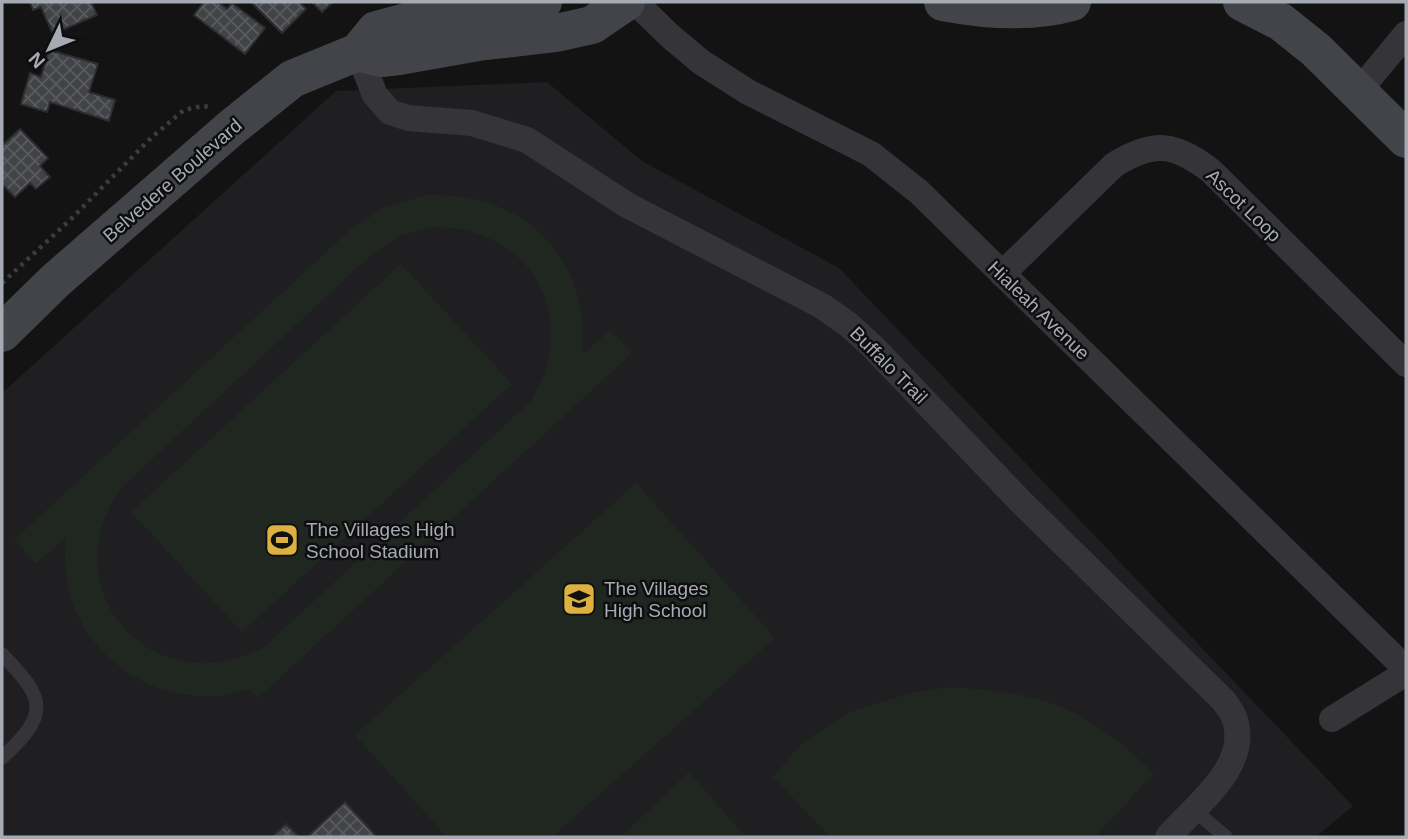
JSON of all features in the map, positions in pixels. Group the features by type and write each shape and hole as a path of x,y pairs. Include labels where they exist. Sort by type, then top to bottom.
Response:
{"street":[{"path":"358,52 381,58 399,56 543,2"},
{"path":"475,27 556,33 592,25 626,2"},
{"name":"Hialeah Avenue","path":"635,2 701,62 748,92 878,160 919,192 1406,671"},
{"path":"943,2 975,8 1026,10 1072,2"},
{"path":"1242,2 1281,22 1316,50 1406,139"},
{"path":"1358,92 1406,34"},
{"name":"Belvedere Boulevard","path":"2,333 55,281 231,128 292,79 358,52"},
{"name":"Buffalo Trail","path":"358,52 375,94 390,111 408,118 472,123 527,140 627,205 791,289 849,325 1021,502 1211,685 1224,701 1235,720 1237,745 1230,765 1168,837"},
{"name":"Ascot Loop","path":"1002,274 1114,164 1134,152 1157,146 1174,149 1191,156 1211,171 1406,364"},
{"path":"1332,719 1406,671"}],"lane":[{"path":"2,654 28,683 35,698 36,719 26,735 2,758"},
{"path":"1194,809 1226,837"}],"path":[{"path":"2,283 70,220 151,138 184,110 210,106 231,128"}],"shaded area":[{"name":"The Villages High School","path":"547,82 642,161 839,268 1353,806 1316,837 2,837 2,393 336,91"},
{"path":"427,195 462,197 494,205 521,218 544,237 562,260 575,287 582,319 583,354 610,330 632,353 258,698 250,689 225,695 199,696 174,693 150,685 128,673 109,657 92,638 78,616 67,578 65,538 36,564 14,540 349,231 385,207","holes":["432,227 467,231 497,242 521,260 538,283 549,310 551,340 545,372 529,403 264,647 223,661 185,662 152,650 125,629 106,600 97,565 102,528 120,489 371,255 399,236"]},
{"path":"401,264 512,384 242,632 131,512"},
{"path":"636,483 775,638 552,837 447,837 355,735"},
{"path":"950,687 1018,694 1067,709 1111,736 1154,773 1095,837 830,837 773,777 802,743 848,713 910,693"},
{"path":"689,772 746,837 621,837"}],"building":[{"path":"30,2 91,2 97,15 53,34 41,7 33,10"},
{"path":"204,2 218,2 227,9 232,3 265,28 245,54 194,15"},
{"path":"251,2 299,2 306,9 282,33"},
{"path":"312,2 333,2 322,12"},
{"path":"49,50 98,64 89,92 115,100 109,121 50,102 47,112 21,104 30,73 41,77"},
{"path":"20,129 48,158 40,166 50,177 36,189 30,183 15,197 2,184 2,146"},
{"path":"345,802 377,837 307,837"},
{"path":"286,824 299,837 272,837"}],"place":[{"name":"The Villages High School Stadium","path":"282,540"},
{"name":"The Villages High School","path":"579,599"}]}
